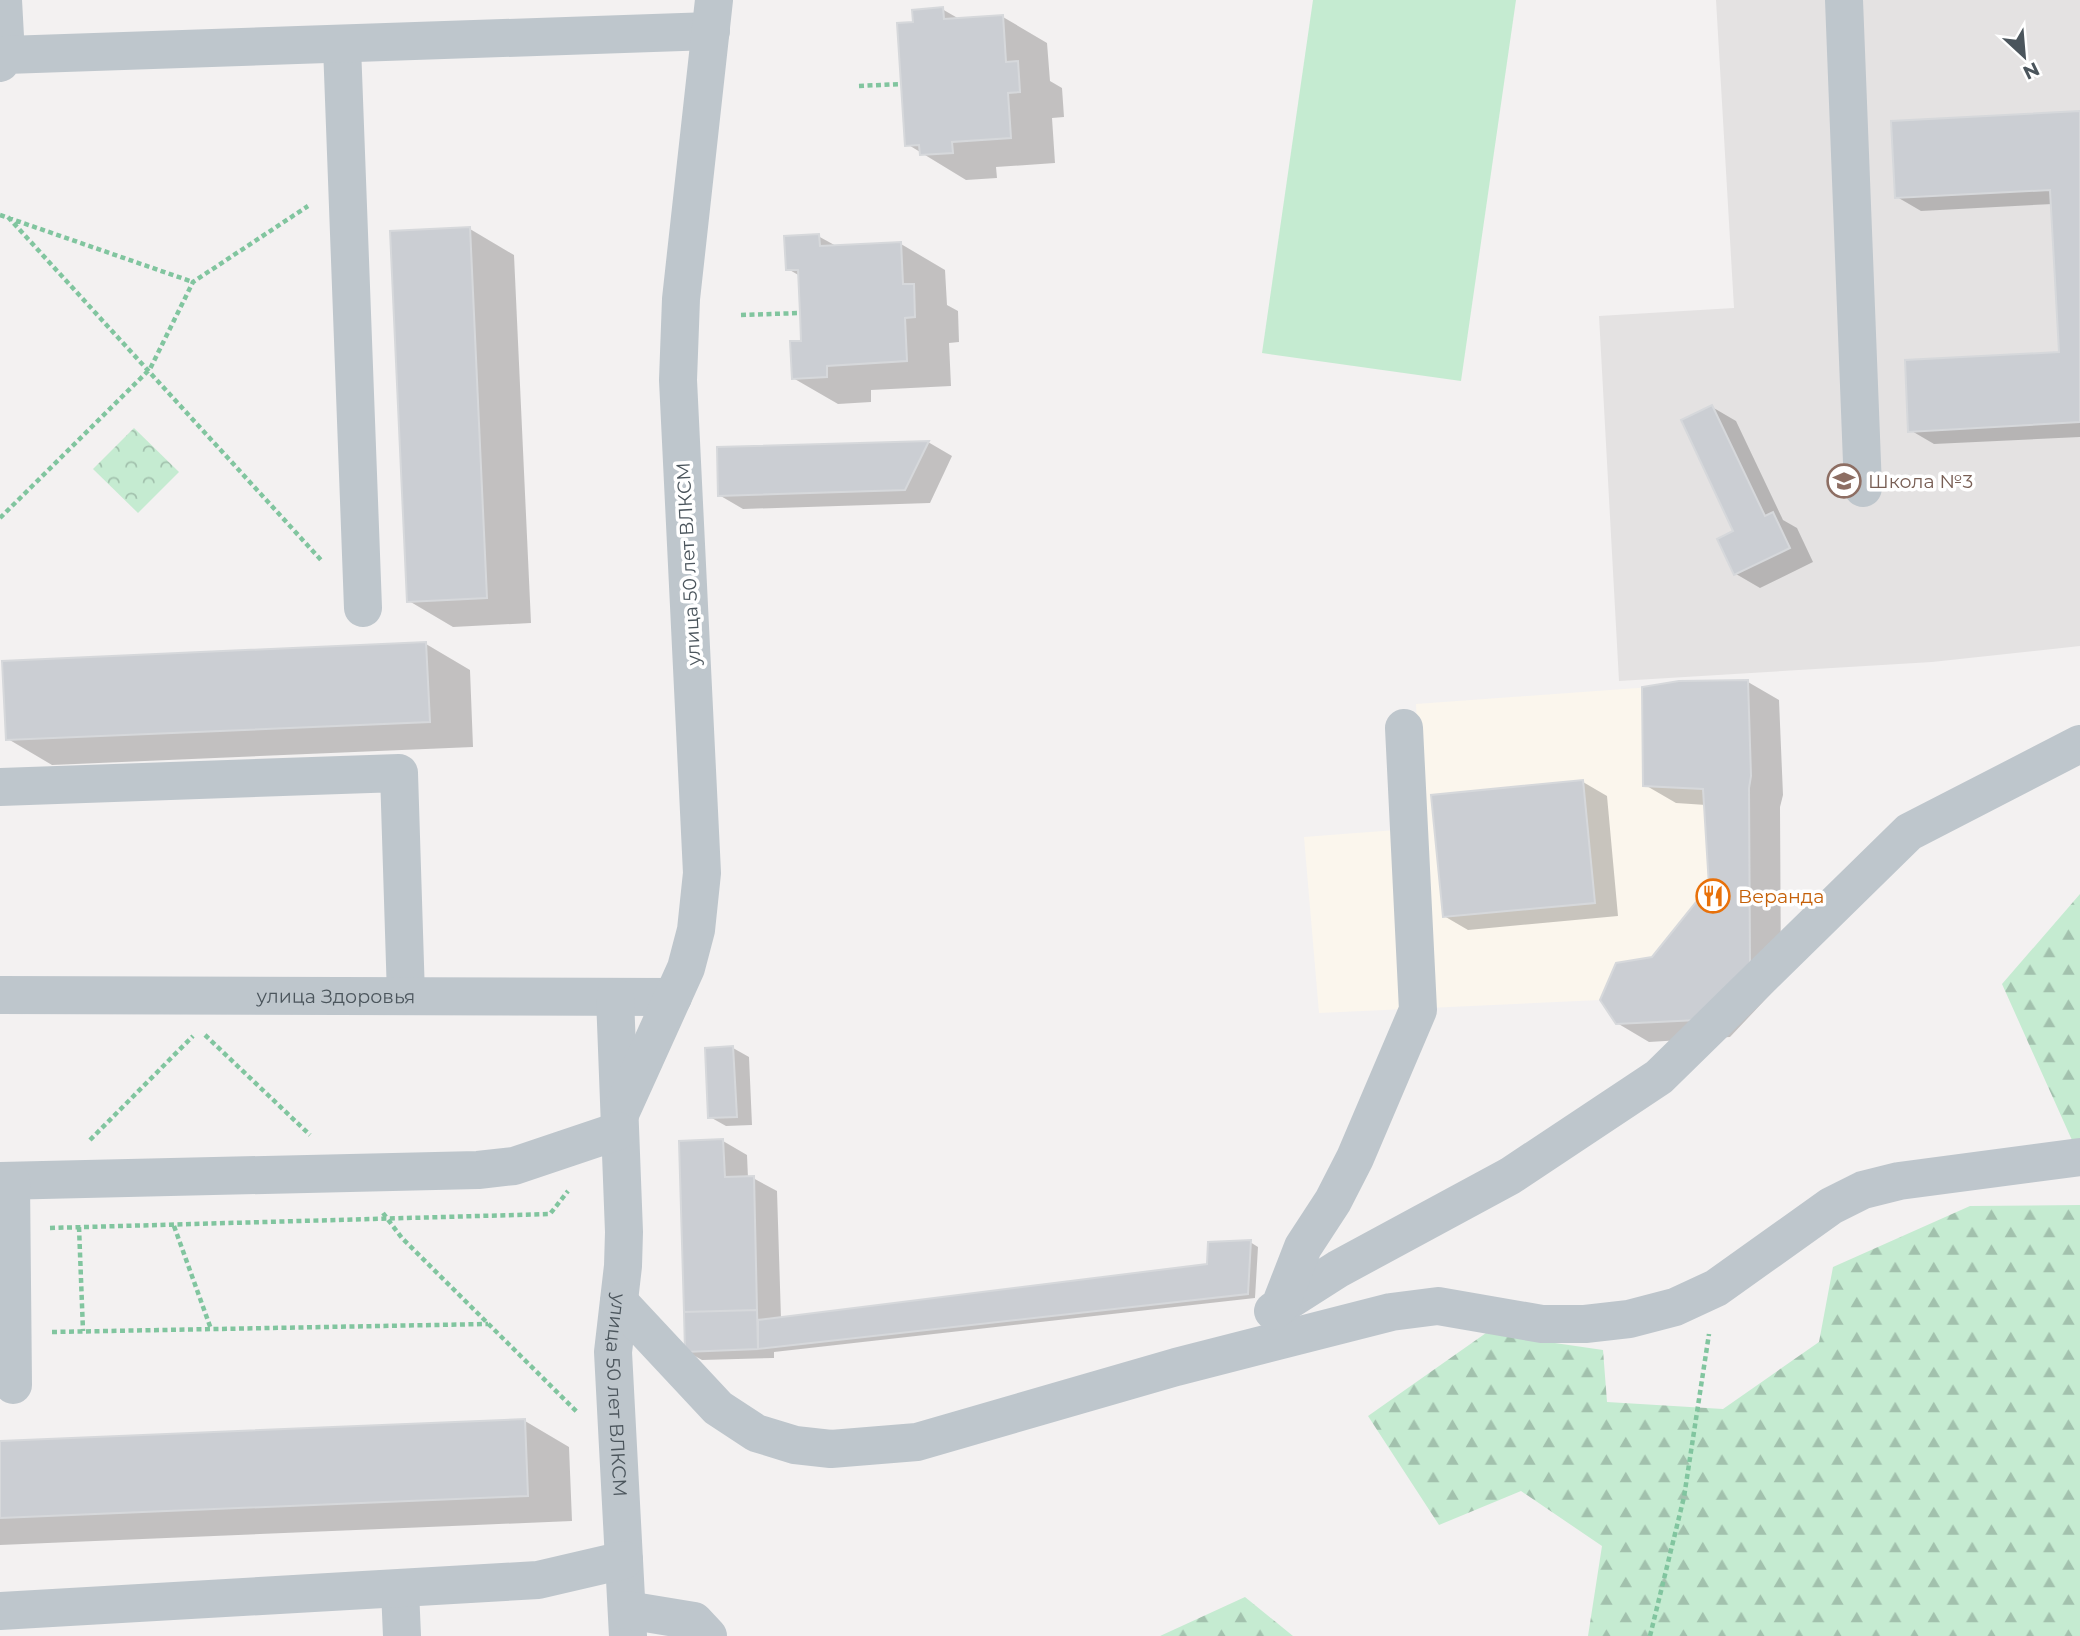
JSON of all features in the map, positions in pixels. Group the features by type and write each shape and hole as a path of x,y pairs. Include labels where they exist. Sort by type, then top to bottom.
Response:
{"street":[{"path":"4,0 3,59 342,46 713,15"},
{"path":"1844,0 1863,488"},
{"name":"улица 50 лет ВЛКСМ","path":"619,1123 686,968 696,930 702,873 678,380 681,299 713,15"},
{"path":"342,46 363,608"},
{"path":"1280,1306 1303,1247 1355,1158 1418,1010 1404,728"},
{"path":"1195,1362 1338,1269 1510,1176 1659,1077 1909,832 2080,744"},
{"path":"0,787 399,773 406,996"},
{"name":"улица Здоровья","path":"0,995 673,998"},
{"name":"улица 50 лет ВЛКСМ","path":"615,997 624,1233 613,1352 628,1623"},
{"path":"13,1385 5,1181 478,1170 514,1166 619,1123"},
{"path":"619,1302 718,1408 756,1433 795,1445 831,1449 917,1442 950,1435 1195,1362 1391,1312 1438,1306 1542,1324 1585,1324 1629,1319 1675,1307 1716,1288 1831,1206 1863,1190 1899,1181 2080,1157"},
{"path":"0,1611 538,1580 624,1560"},
{"path":"400,1590 402,1636"},
{"path":"628,1623 694,1621 708,1636"}],"path":[{"path":"859,86 901,85"},
{"path":"0,518 150,369 193,282 347,180"},
{"path":"0,215 193,282"},
{"path":"8,217 150,369 363,608"},
{"path":"741,315 800,313"},
{"path":"51,1180 199,1030 349,1173 402,1238 617,1453"},
{"path":"174,1226 211,1329"},
{"path":"79,1227 83,1331"},
{"path":"1650,1636 1684,1497 1716,1288"},
{"path":"13,1332 489,1324"}],"shaded area":[{"name":"Школа №3","path":"1716,0 2080,0 2080,646 1932,662 1619,681 1599,316 1734,308"},
{"path":"1748,680 1750,964 1698,1020 1616,1024 1600,1000 1319,1013 1304,837 1422,828 1416,704"}],"green space":[{"path":"1313,0 1516,0 1461,381 1262,353"},
{"path":"134,428 179,472 138,513 93,469"},
{"path":"2080,894 2080,1158 2002,984"},
{"path":"2080,1205 2080,1636 1588,1636 1602,1546 1521,1491 1439,1525 1368,1416 1486,1333 1603,1350 1607,1402 1723,1409 1819,1342 1833,1267 1970,1206"},
{"path":"1245,1597 1293,1636 1160,1636"}],"building":[{"path":"943,7 944,19 1003,15 1006,62 1018,61 1020,92 1008,93 1011,138 952,142 953,153 920,155 919,145 905,146 897,23 913,22 912,10"},
{"path":"2080,111 2080,422 1908,432 1905,360 2059,352 2050,190 1895,198 1891,121"},
{"path":"470,227 487,598 407,602 390,231"},
{"path":"819,234 820,246 901,242 903,284 914,284 915,317 905,318 907,361 827,366 827,377 792,379 790,341 801,341 798,270 786,270 784,236"},
{"path":"1712,405 1765,516 1773,512 1790,548 1734,575 1717,539 1733,531 1681,420"},
{"path":"929,441 905,490 718,496 717,447"},
{"path":"426,642 430,722 6,740 2,661"},
{"path":"1748,680 1751,776 1750,964 1698,1020 1616,1024 1600,1000 1616,963 1652,957 1709,886 1703,789 1643,786 1642,687 1679,681"},
{"path":"1583,780 1595,903 1443,917 1431,795"},
{"path":"733,1046 737,1117 708,1118 705,1048"},
{"path":"723,1139 725,1177 754,1176 757,1310 684,1312 679,1141"},
{"path":"1251,1240 1248,1294 758,1349 758,1320 1207,1264 1208,1242"},
{"path":"757,1310 758,1349 685,1352 684,1312"},
{"path":"525,1419 528,1496 0,1518 0,1441"}],"place":[{"name":"Школа №3","path":"1844,481"},
{"name":"Веранда","path":"1713,896"}]}
